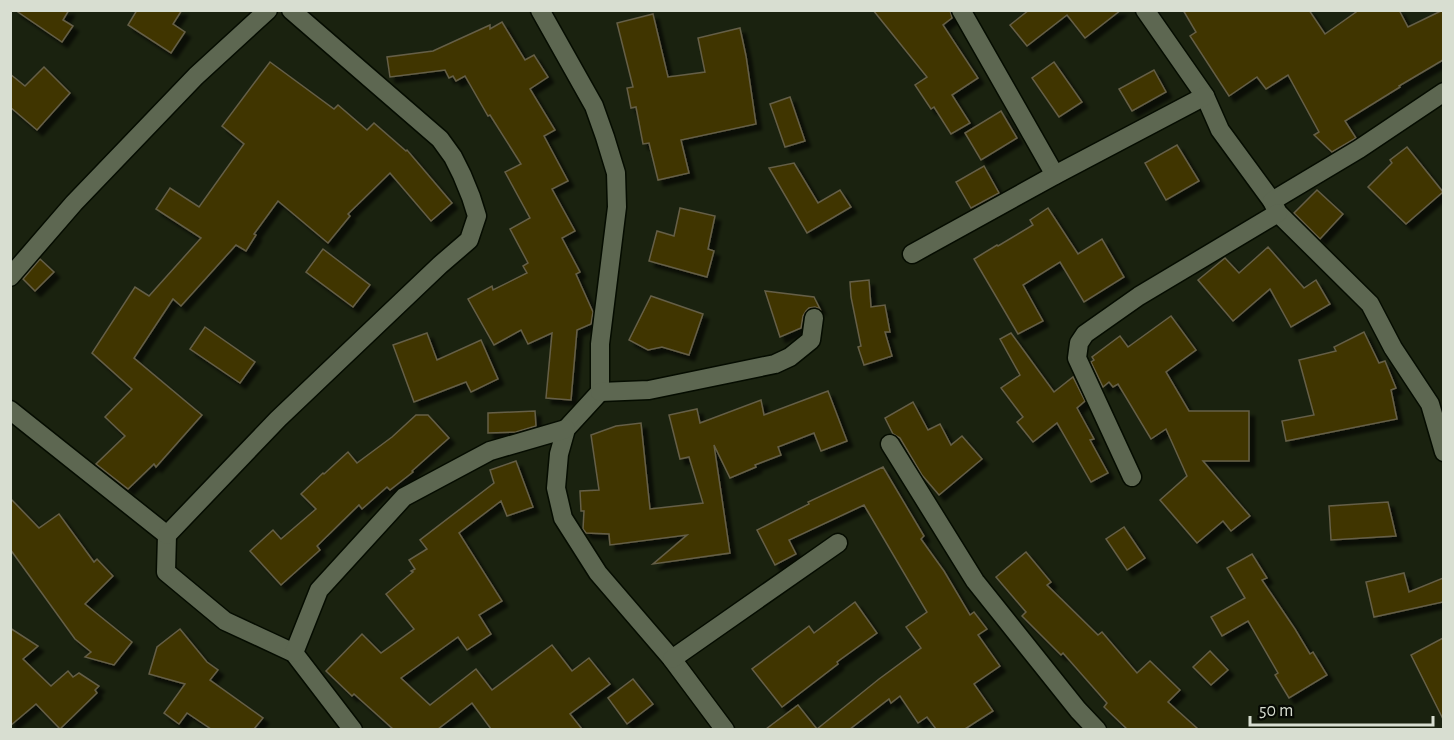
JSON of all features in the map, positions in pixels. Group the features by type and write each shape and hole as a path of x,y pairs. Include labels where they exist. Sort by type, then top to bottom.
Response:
{"street":[{"path":"10,277 75,203 196,76 268,10"},
{"path":"291,10 440,139 462,175 477,216 469,240 278,419 167,535 166,572 225,621 294,653 353,729"},
{"path":"540,10 594,106 616,172 617,207 600,345 600,392 566,429 559,454 556,488 563,518 598,573 672,659 725,729"},
{"path":"961,10 1055,175"},
{"path":"1145,10 1205,96 1220,130 1275,207 1370,304 1393,348 1437,405 1443,452"},
{"path":"1132,477 1077,358 1078,343 1085,334 1443,92"},
{"path":"912,254 1205,96"},
{"path":"600,392 649,390 775,364 790,357 811,340 814,318"},
{"path":"10,410 167,535"},
{"path":"294,653 318,590 404,497 490,451 566,429"},
{"path":"890,444 975,581 1078,710 1097,729"},
{"path":"672,659 838,543"}],"building":[{"path":"15,10 69,10 63,20 73,26 62,42"},
{"path":"137,10 182,10 173,24 185,32 171,53 128,25"},
{"path":"873,10 950,10 952,18 943,25 978,78 952,95 970,123 951,134 934,107 931,109 915,85 927,77"},
{"path":"1029,10 1121,10 1085,38 1067,15 1027,46 1010,25"},
{"path":"1183,10 1309,10 1325,34 1359,10 1399,10 1408,27 1443,10 1443,60 1345,121 1356,138 1332,152 1314,135 1319,132 1288,75 1266,89 1257,77 1229,96 1190,36 1196,32"},
{"path":"653,14 668,77 705,72 698,38 740,28 756,124 681,140 689,173 658,180 649,143 643,144 636,107 631,108 627,88 633,87 617,23"},
{"path":"502,22 525,60 534,55 548,77 530,89 555,130 544,136 568,181 552,189 575,231 562,238 580,272 576,274 593,312 591,324 577,330 571,400 546,398 552,333 528,344 521,330 494,345 468,299 492,286 493,290 527,273 523,266 528,263 510,229 530,218 505,172 521,164 490,115 488,116 465,76 456,81 453,76 449,78 445,70 390,77 387,57 433,51 490,25 490,29"},
{"path":"270,62 334,109 338,105 367,130 374,123 407,150 452,203 431,221 390,173 348,214 350,216 328,243 278,201 254,234 256,235 246,251 236,245 181,306 173,299 134,358 202,415 156,467 154,464 128,489 96,464 125,436 105,417 132,389 92,353 135,287 149,296 201,238 156,209 170,188 199,207 244,144 222,126"},
{"path":"1054,62 1082,102 1059,117 1032,78"},
{"path":"44,67 70,93 37,130 10,107 10,74 25,86"},
{"path":"1154,70 1166,92 1132,111 1119,89"},
{"path":"790,97 805,141 785,147 770,104"},
{"path":"1001,111 1017,138 981,160 965,133"},
{"path":"1177,145 1199,181 1166,200 1145,163"},
{"path":"1407,147 1443,192 1406,224 1368,187 1392,163 1390,160"},
{"path":"794,163 818,203 840,190 851,207 807,233 769,168"},
{"path":"984,166 999,193 971,208 956,182"},
{"path":"1317,190 1343,214 1320,239 1294,213"},
{"path":"680,208 715,216 708,249 714,251 707,277 649,261 657,231 674,236"},
{"path":"1048,208 1078,254 1102,239 1124,277 1084,302 1060,262 1023,285 1043,321 1018,334 974,259 1033,225 1030,220"},
{"path":"1268,247 1304,288 1316,280 1330,304 1291,327 1270,289 1233,321 1198,280 1225,258 1239,273"},
{"path":"323,249 370,285 353,307 306,272"},
{"path":"40,259 54,272 35,291 23,279"},
{"path":"869,280 871,307 885,305 890,332 885,332 892,356 864,365 858,347 861,346 850,282"},
{"path":"765,291 814,297 820,309 809,308 803,316 801,328 780,337"},
{"path":"651,296 703,314 689,355 662,347 648,350 629,340"},
{"path":"1171,316 1196,350 1166,372 1189,411 1249,411 1249,461 1203,461 1250,516 1231,531 1223,521 1197,543 1160,500 1187,476 1166,429 1151,439 1118,384 1113,387 1109,382 1103,387 1091,362 1094,360 1092,357 1120,336 1128,347"},
{"path":"205,327 255,362 240,383 190,349"},
{"path":"1364,332 1379,363 1385,361 1396,388 1391,390 1397,419 1286,441 1282,421 1314,415 1299,360 1336,351 1334,347"},
{"path":"427,333 437,360 481,340 498,379 471,392 466,382 414,402 393,345"},
{"path":"1011,333 1054,392 1073,377 1085,401 1077,408 1094,439 1090,440 1108,473 1091,482 1057,423 1033,442 1017,422 1023,417 1001,388 1020,375 1000,339"},
{"path":"828,391 847,441 821,451 814,433 778,447 781,455 730,478 714,445 730,553 653,564 687,535 610,545 609,534 586,533 583,529 584,511 581,511 580,491 599,490 591,435 616,426 641,423 650,509 703,503 689,457 680,459 669,415 697,409 700,423 761,400 764,415"},
{"path":"913,402 928,430 940,424 951,445 962,436 982,459 939,495 922,475 900,438 893,434 885,418"},
{"path":"535,411 536,426 516,432 488,433 488,413"},
{"path":"416,415 428,415 449,438 390,490 387,487 362,509 359,505 317,546 320,550 281,585 250,551 273,530 281,539 316,509 301,494 348,452 357,463 392,437"},
{"path":"516,461 533,507 507,516 501,501 459,533 502,601 479,615 491,634 467,650 458,637 401,678 430,705 476,669 492,690 552,645 572,671 589,658 610,684 570,714 582,729 491,729 472,703 438,729 393,729 354,694 352,696 326,671 362,634 381,653 414,629 386,594 415,569 409,560 427,549 420,540 494,483 490,470"},
{"path":"883,467 924,536 921,539 944,571 970,615 974,612 987,629 978,635 1000,666 974,684 993,711 965,729 936,729 927,717 918,723 900,696 891,703 889,699 850,729 817,729 921,648 906,627 927,612 864,505 789,540 796,554 775,565 757,530 809,504 808,502"},
{"path":"10,498 39,528 59,514 94,562 97,559 113,576 85,604 132,642 114,665 85,657 91,652 75,639 10,549"},
{"path":"1388,502 1396,536 1331,540 1329,506"},
{"path":"1124,527 1145,558 1127,570 1106,539"},
{"path":"1026,552 1051,582 1047,585 1098,635 1102,632 1137,673 1150,661 1180,690 1168,702 1198,729 1127,729 1104,707 1107,703 1063,653 1061,655 1022,616 1026,612 996,577"},
{"path":"1252,554 1267,578 1262,580 1310,654 1313,652 1327,675 1289,698 1275,675 1278,673 1248,621 1222,636 1211,617 1245,598 1227,568"},
{"path":"1404,573 1409,592 1443,578 1443,602 1374,617 1366,582"},
{"path":"855,602 877,633 782,707 752,669 809,626 814,633"},
{"path":"10,628 38,646 23,659 51,686 68,671 73,677 79,673 99,686 95,690 97,693 60,729 36,704 10,726"},
{"path":"180,629 207,662 218,670 210,680 263,718 254,729 211,729 187,713 179,724 164,713 185,684 149,674 157,647"},
{"path":"1443,638 1443,719 1411,655"},
{"path":"1210,651 1228,670 1211,685 1193,667"},
{"path":"633,679 653,704 627,724 608,698"},
{"path":"798,705 817,729 766,729"}]}
